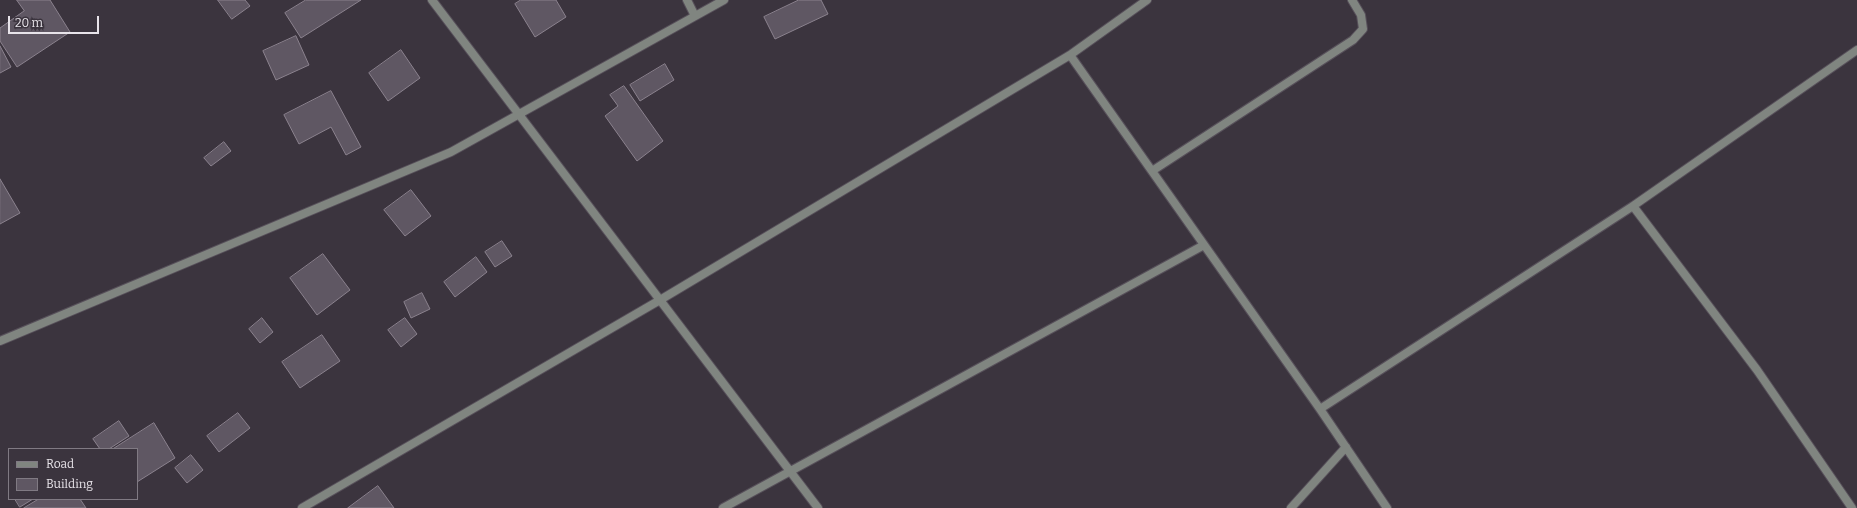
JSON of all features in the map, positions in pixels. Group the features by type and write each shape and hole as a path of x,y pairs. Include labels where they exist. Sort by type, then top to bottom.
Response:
{"street":[{"path":"432,0 818,508"},
{"path":"687,0 695,16"},
{"path":"0,341 451,152 724,0"},
{"path":"302,508 660,300 1070,56 1147,0"},
{"path":"1152,171 1353,40 1363,29 1361,15 1352,0"},
{"path":"1320,409 1633,206 1857,50"},
{"path":"1070,56 1320,409 1387,508"},
{"path":"1633,206 1757,370 1852,508"},
{"path":"723,508 1204,245"},
{"path":"1291,508 1346,447"}],"building":[{"path":"17,0 50,0 70,32 17,67 0,41 0,28 24,11"},
{"path":"218,0 245,0 250,6 232,19"},
{"path":"306,0 361,0 301,38 285,13"},
{"path":"521,0 556,0 566,17 535,37 515,4"},
{"path":"799,0 821,0 828,14 775,39 764,17"},
{"path":"296,36 309,65 276,80 263,51"},
{"path":"0,46 11,67 0,73"},
{"path":"401,50 420,78 388,101 369,73"},
{"path":"665,64 674,80 640,101 630,85"},
{"path":"624,86 663,141 637,161 605,116 618,106 610,95"},
{"path":"331,91 361,147 346,155 331,127 299,144 284,115"},
{"path":"224,142 231,151 211,166 204,158"},
{"path":"0,179 20,213 0,224"},
{"path":"411,190 431,216 405,236 384,210"},
{"path":"502,241 512,256 495,267 485,252"},
{"path":"323,254 350,290 317,315 290,278"},
{"path":"476,257 487,272 455,297 444,282"},
{"path":"422,293 430,309 411,318 404,302"},
{"path":"262,318 273,332 260,343 249,329"},
{"path":"405,318 417,334 401,347 388,330"},
{"path":"322,335 340,361 300,388 282,362"},
{"path":"238,413 250,428 219,452 207,436"},
{"path":"119,421 129,436 111,448 99,448 93,439"},
{"path":"154,423 175,458 138,481 138,448 115,448"},
{"path":"191,455 203,470 187,483 175,468"},
{"path":"378,486 394,508 348,508"},
{"path":"16,500 31,500 20,507"},
{"path":"37,500 81,500 86,508 24,508"}]}
